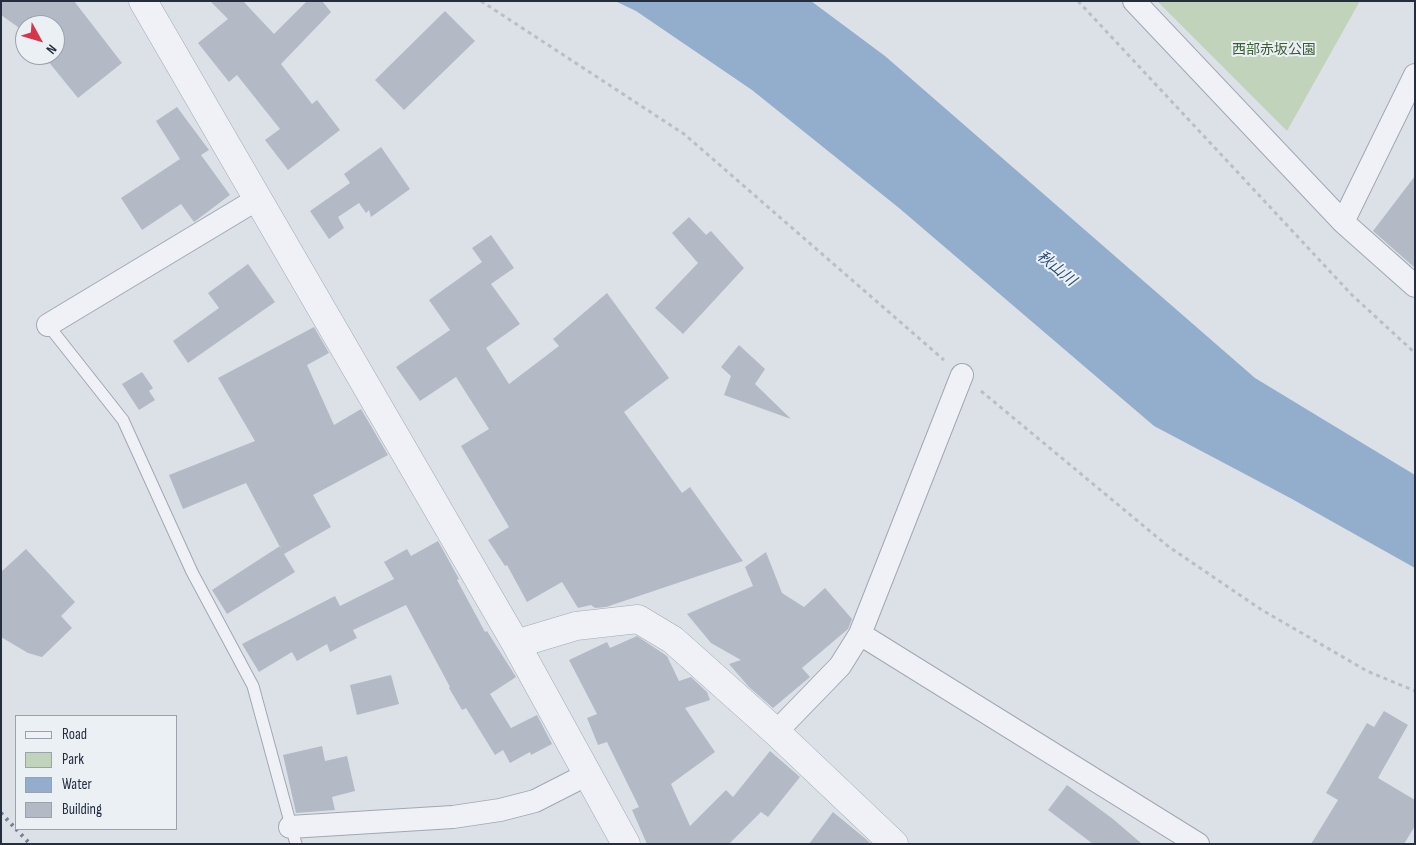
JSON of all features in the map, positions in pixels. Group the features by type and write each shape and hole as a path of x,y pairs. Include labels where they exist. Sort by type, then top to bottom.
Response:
{"street":[{"path":"143,1 516,644 626,844"},
{"path":"1134,1 1343,222 1415,286"},
{"path":"1343,222 1415,75"},
{"path":"48,325 259,198"},
{"path":"776,732 840,666 860,634 962,375"},
{"path":"516,644 576,626 638,619 673,640 776,732 894,844"},
{"path":"860,634 1198,844"},
{"path":"293,836 500,810 535,801 588,774"}],"lane":[{"path":"48,325 123,420 192,572 253,686 293,836"}],"path":[{"path":"481,1 684,134 962,375 1168,547 1262,610 1367,671 1415,691"},
{"path":"1078,1 1352,295 1415,353"}],"green space":[{"name":"西部赤坂公園","path":"1157,1 1360,1 1287,131"}],"water":[{"name":"秋山川","path":"615,1 811,1 885,56 1255,378 1415,475 1415,568 1292,499 1154,426 899,208 752,90 636,11"}],"building":[{"path":"1,1 74,1 122,63 78,98 51,65 65,65 65,15 15,15 15,25 1,15"},
{"path":"210,1 243,1 274,34 307,1 322,1 331,12 281,64 312,104 317,100 340,130 288,170 265,140 280,129 237,75 229,82 198,43 228,19"},
{"path":"445,11 475,41 404,110 375,80"},
{"path":"177,107 209,150 201,155 230,195 194,222 181,204 142,230 121,198 180,159 156,121"},
{"path":"381,147 410,189 371,217 369,210 366,213 359,203 338,217 344,228 329,239 310,211 350,183 344,174"},
{"path":"1415,176 1415,268 1373,231"},
{"path":"689,217 706,235 711,231 744,268 683,334 655,308 698,263 672,233"},
{"path":"491,235 514,268 491,284 520,324 486,348 509,384 559,346 553,339 607,293 669,378 624,412 682,493 690,487 743,561 606,607 595,608 591,605 578,608 562,582 527,602 507,565 505,566 488,540 509,527 461,446 489,429 456,377 420,401 396,367 450,330 429,300 482,262 472,248"},
{"path":"248,264 275,302 188,363 173,341 219,308 208,293"},
{"path":"314,327 329,353 307,365 334,425 361,409 388,455 313,495 331,527 284,554 295,572 227,614 212,590 280,546 246,483 183,509 169,475 255,441 218,378"},
{"path":"739,345 765,369 755,384 791,419 724,395 731,376 721,367"},
{"path":"142,372 153,388 149,391 155,400 139,410 122,384"},
{"path":"438,541 485,632 487,631 516,677 490,694 511,728 537,715 552,744 531,755 530,752 510,763 503,750 495,755 466,708 462,710 406,605 353,630 357,638 330,652 327,644 297,661 292,652 259,672 242,644 335,596 340,606 394,579 384,562 407,549 411,556"},
{"path":"26,549 75,602 61,616 72,628 42,657 28,653 1,637 1,572"},
{"path":"766,552 782,593 804,607 825,588 852,619 848,629 802,668 810,677 773,708 749,687 729,664 741,660 711,643 687,614 753,586 745,567"},
{"path":"637,636 667,656 679,681 691,677 707,692 710,700 685,708 715,752 671,784 690,826 726,790 733,797 770,751 800,777 768,817 761,812 729,844 647,844 632,810 639,807 607,742 598,745 587,718 597,714 569,660 607,642 610,648"},
{"path":"391,675 399,704 357,715 350,685"},
{"path":"1384,711 1408,725 1378,778 1415,800 1415,826 1404,844 1311,844 1338,800 1326,793 1367,723 1374,727"},
{"path":"322,746 325,761 347,756 355,791 332,797 335,810 296,813 283,755"},
{"path":"1067,785 1113,819 1142,844 1093,844 1048,810"},
{"path":"833,812 867,840 871,844 809,844"}],"railway":[{"path":"1,813 15,828"},
{"path":"17,830 30,844"}]}
